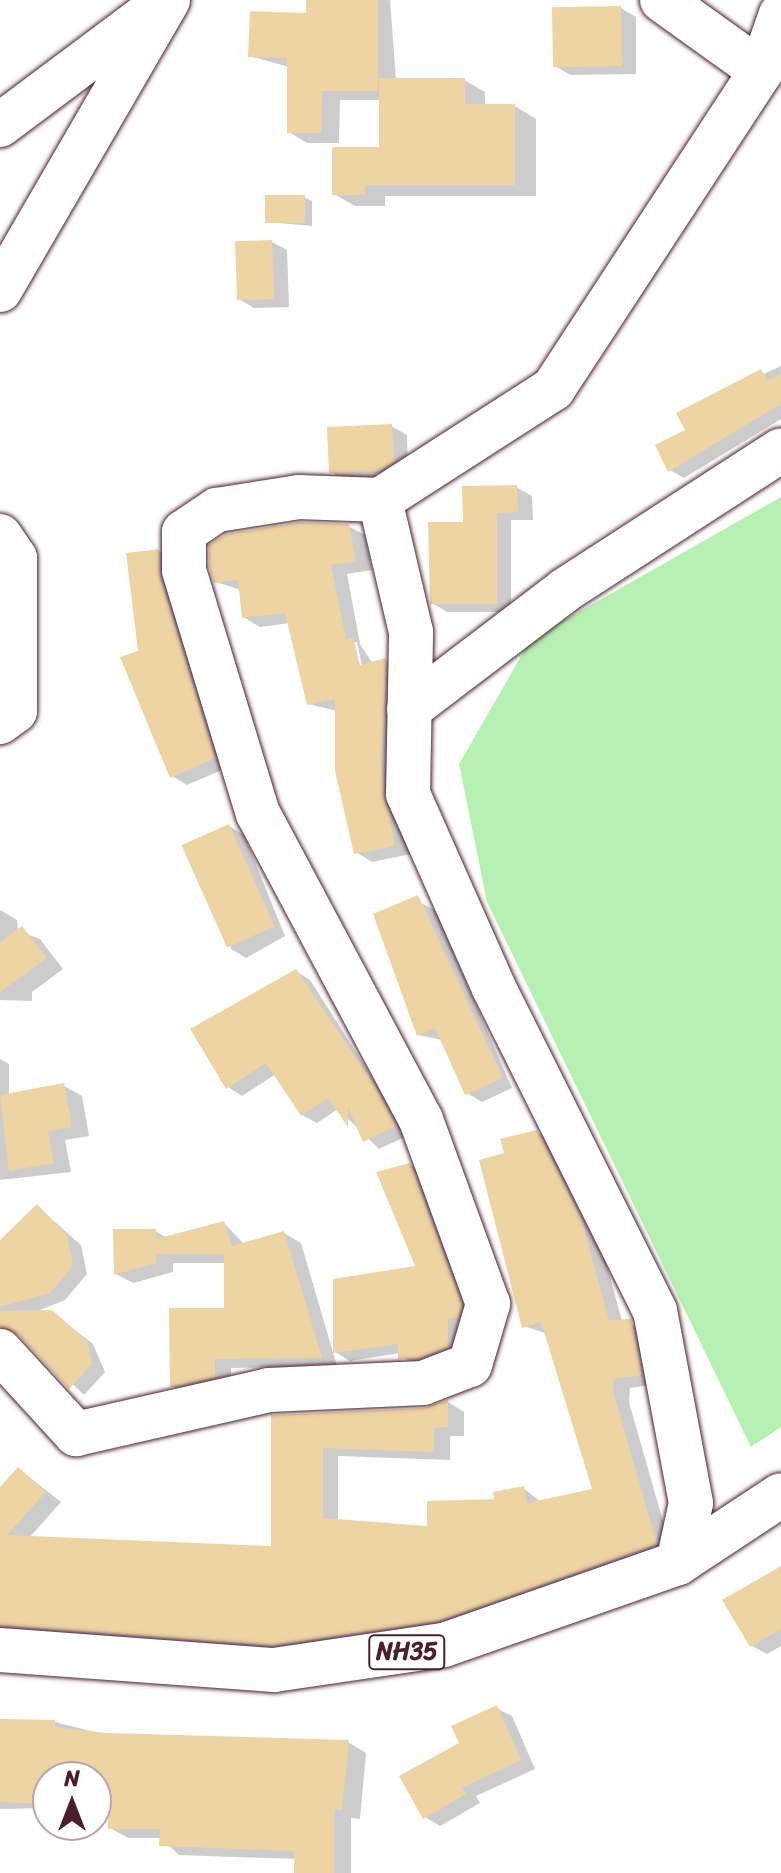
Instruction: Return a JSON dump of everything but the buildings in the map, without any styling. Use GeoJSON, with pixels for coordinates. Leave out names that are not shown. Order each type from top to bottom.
{"type":"FeatureCollection","features":[{"type":"Feature","properties":{"kind":"main road"},"geometry":{"type":"LineString","coordinates":[[0,125],[168,0]]}},
{"type":"Feature","properties":{"kind":"main road"},"geometry":{"type":"LineString","coordinates":[[0,290],[168,0]]}},
{"type":"Feature","properties":{"kind":"main road"},"geometry":{"type":"LineString","coordinates":[[662,0],[761,71]]}},
{"type":"Feature","properties":{"kind":"main road"},"geometry":{"type":"LineString","coordinates":[[0,1351],[76,1434],[269,1390],[423,1383],[470,1365],[488,1304],[421,1120],[258,814],[184,570],[184,532],[217,510],[299,497],[380,500],[553,389],[761,71],[781,14]]}},
{"type":"Feature","properties":{"kind":"main road"},"geometry":{"type":"LineString","coordinates":[[409,709],[565,590],[781,450]]}},
{"type":"Feature","properties":{"kind":"main road"},"geometry":{"type":"LineString","coordinates":[[380,500],[411,632],[408,794],[494,988],[655,1311],[691,1503],[678,1563]]}},
{"type":"Feature","properties":{"kind":"main road"},"geometry":{"type":"LineString","coordinates":[[0,536],[15,558],[15,711],[0,722]]}},
{"type":"Feature","properties":{"kind":"main road","name":"NH35"},"geometry":{"type":"LineString","coordinates":[[0,1650],[274,1670],[357,1661],[444,1645],[678,1563],[781,1495]]}},
{"type":"Feature","properties":{"kind":"green space"},"geometry":{"type":"Polygon","coordinates":[[[781,497],[781,1427],[751,1447],[487,902],[459,764],[531,639],[781,497]]]}}]}
